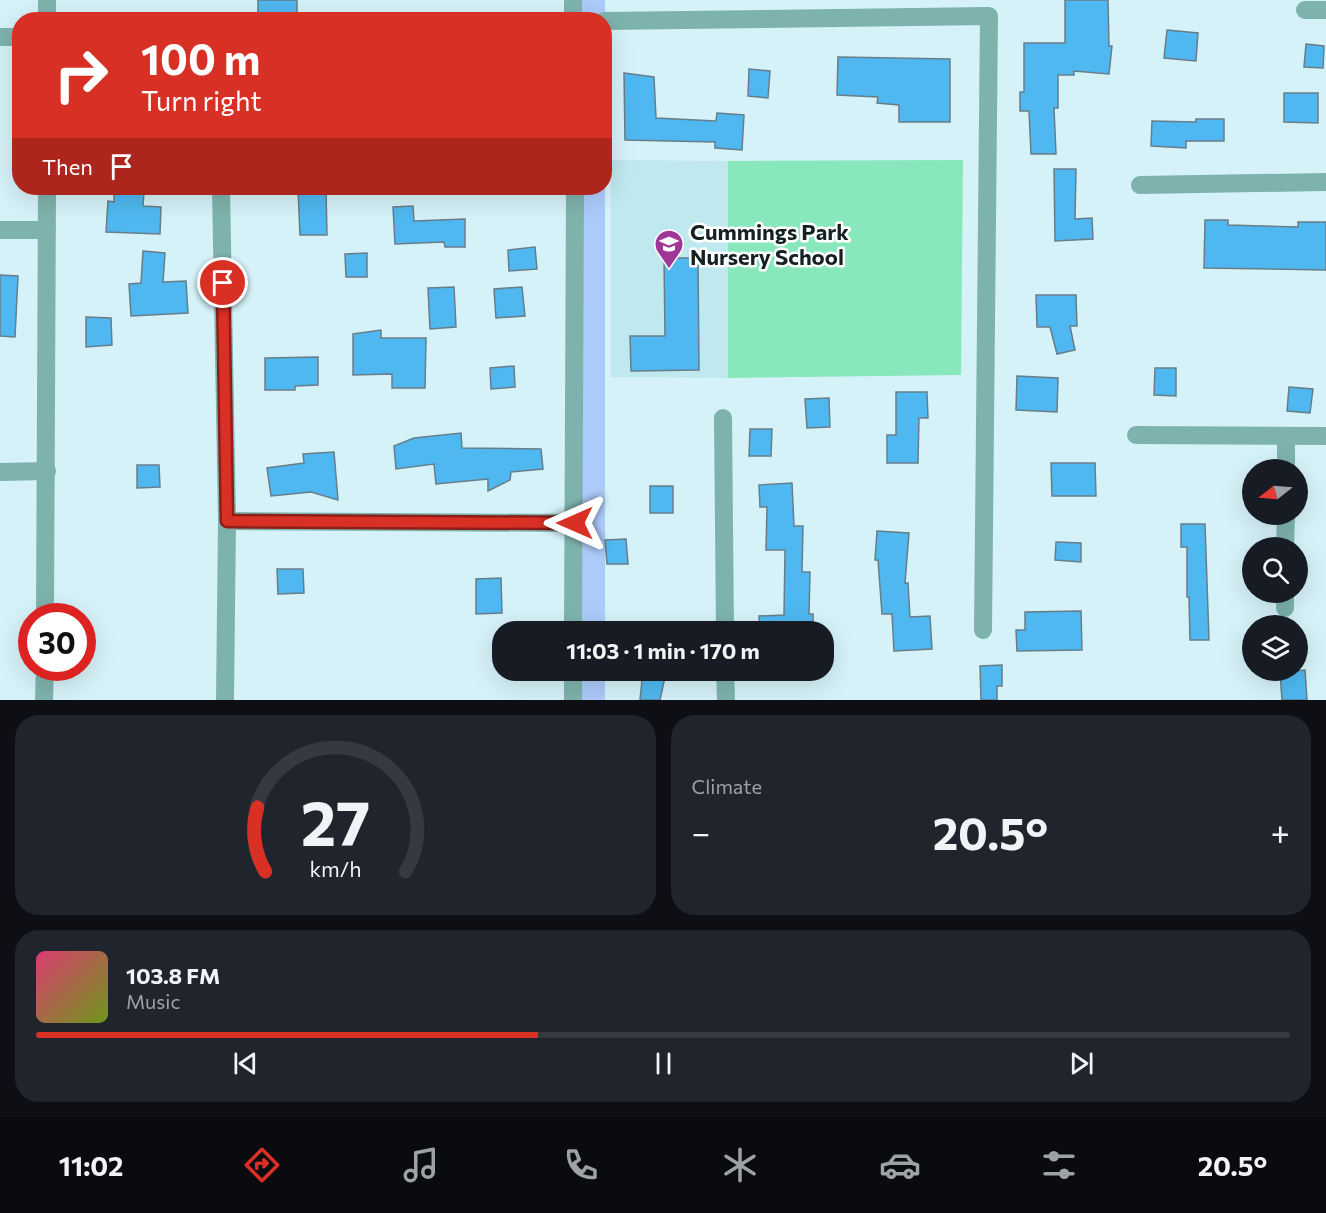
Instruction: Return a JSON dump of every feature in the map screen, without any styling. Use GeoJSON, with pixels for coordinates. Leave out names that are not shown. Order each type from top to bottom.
{"type":"FeatureCollection","features":[{"type":"Feature","properties":{"kind":"street"},"geometry":{"type":"LineString","coordinates":[[1305,10],[1326,10]]}},
{"type":"Feature","properties":{"kind":"street"},"geometry":{"type":"LineString","coordinates":[[612,21],[988,16],[983,630]]}},
{"type":"Feature","properties":{"kind":"street"},"geometry":{"type":"LineString","coordinates":[[1140,185],[1326,183]]}},
{"type":"Feature","properties":{"kind":"street"},"geometry":{"type":"LineString","coordinates":[[45,603],[47,195]]}},
{"type":"Feature","properties":{"kind":"street"},"geometry":{"type":"LineString","coordinates":[[221,195],[227,521],[225,700]]}},
{"type":"Feature","properties":{"kind":"street"},"geometry":{"type":"LineString","coordinates":[[573,621],[575,195]]}},
{"type":"Feature","properties":{"kind":"street"},"geometry":{"type":"LineString","coordinates":[[0,230],[47,230]]}},
{"type":"Feature","properties":{"kind":"street"},"geometry":{"type":"LineString","coordinates":[[723,418],[725,621]]}},
{"type":"Feature","properties":{"kind":"street"},"geometry":{"type":"LineString","coordinates":[[1136,435],[1326,436]]}},
{"type":"Feature","properties":{"kind":"street"},"geometry":{"type":"LineString","coordinates":[[1286,436],[1286,459]]}},
{"type":"Feature","properties":{"kind":"street"},"geometry":{"type":"LineString","coordinates":[[0,472],[47,471]]}},
{"type":"Feature","properties":{"kind":"street"},"geometry":{"type":"LineString","coordinates":[[227,521],[575,523]]}},
{"type":"Feature","properties":{"kind":"street"},"geometry":{"type":"LineString","coordinates":[[44,700],[45,681]]}},
{"type":"Feature","properties":{"kind":"street"},"geometry":{"type":"LineString","coordinates":[[573,681],[573,700]]}},
{"type":"Feature","properties":{"kind":"street"},"geometry":{"type":"LineString","coordinates":[[725,681],[726,700]]}},
{"type":"Feature","properties":{"kind":"shaded area","name":"Cummings Park Nursery School"},"geometry":{"type":"Polygon","coordinates":[[[612,160],[728,161],[728,378],[611,377],[612,160]]]}},
{"type":"Feature","properties":{"kind":"green space"},"geometry":{"type":"Polygon","coordinates":[[[963,160],[961,375],[728,378],[728,161],[963,160]]]}},
{"type":"Feature","properties":{"kind":"building"},"geometry":{"type":"Polygon","coordinates":[[[258,0],[297,0],[297,12],[258,12],[258,0]]]}},
{"type":"Feature","properties":{"kind":"building"},"geometry":{"type":"Polygon","coordinates":[[[1065,0],[1108,0],[1109,46],[1112,46],[1109,74],[1074,71],[1074,75],[1058,75],[1058,108],[1054,108],[1056,154],[1031,154],[1029,111],[1020,111],[1020,92],[1024,92],[1024,43],[1065,43],[1065,0]]]}},
{"type":"Feature","properties":{"kind":"building"},"geometry":{"type":"Polygon","coordinates":[[[1167,30],[1198,33],[1196,61],[1164,58],[1167,30]]]}},
{"type":"Feature","properties":{"kind":"building"},"geometry":{"type":"Polygon","coordinates":[[[1306,44],[1324,46],[1323,68],[1304,67],[1306,44]]]}},
{"type":"Feature","properties":{"kind":"building"},"geometry":{"type":"Polygon","coordinates":[[[838,57],[950,59],[950,122],[899,122],[899,105],[877,103],[878,97],[837,95],[838,57]]]}},
{"type":"Feature","properties":{"kind":"building"},"geometry":{"type":"Polygon","coordinates":[[[749,69],[770,71],[768,98],[748,96],[749,69]]]}},
{"type":"Feature","properties":{"kind":"building"},"geometry":{"type":"Polygon","coordinates":[[[624,73],[654,77],[656,118],[716,121],[717,113],[744,115],[742,150],[715,148],[715,142],[625,140],[624,73]]]}},
{"type":"Feature","properties":{"kind":"building"},"geometry":{"type":"Polygon","coordinates":[[[1284,93],[1318,93],[1318,123],[1284,122],[1284,93]]]}},
{"type":"Feature","properties":{"kind":"building"},"geometry":{"type":"Polygon","coordinates":[[[1196,119],[1224,119],[1224,141],[1186,141],[1186,148],[1151,146],[1152,121],[1196,122],[1196,119]]]}},
{"type":"Feature","properties":{"kind":"building"},"geometry":{"type":"Polygon","coordinates":[[[1054,169],[1076,169],[1075,219],[1092,218],[1093,239],[1055,241],[1054,169]]]}},
{"type":"Feature","properties":{"kind":"building"},"geometry":{"type":"Polygon","coordinates":[[[114,195],[144,195],[143,206],[161,207],[160,234],[106,232],[108,201],[114,202],[114,195]]]}},
{"type":"Feature","properties":{"kind":"building"},"geometry":{"type":"Polygon","coordinates":[[[298,195],[326,195],[327,235],[300,235],[298,195]]]}},
{"type":"Feature","properties":{"kind":"building"},"geometry":{"type":"Polygon","coordinates":[[[413,206],[414,221],[465,219],[465,247],[445,247],[444,242],[395,244],[393,207],[413,206]]]}},
{"type":"Feature","properties":{"kind":"building"},"geometry":{"type":"Polygon","coordinates":[[[1205,220],[1228,220],[1228,225],[1298,227],[1298,222],[1326,222],[1326,270],[1204,268],[1205,220]]]}},
{"type":"Feature","properties":{"kind":"building"},"geometry":{"type":"Polygon","coordinates":[[[535,247],[537,269],[509,271],[508,250],[535,247]]]}},
{"type":"Feature","properties":{"kind":"building"},"geometry":{"type":"Polygon","coordinates":[[[143,251],[165,253],[163,282],[186,281],[188,313],[131,316],[129,284],[141,283],[143,251]]]}},
{"type":"Feature","properties":{"kind":"building"},"geometry":{"type":"Polygon","coordinates":[[[367,253],[367,277],[346,277],[345,254],[367,253]]]}},
{"type":"Feature","properties":{"kind":"building"},"geometry":{"type":"Polygon","coordinates":[[[664,258],[698,258],[699,370],[631,371],[630,336],[665,336],[664,258]]]}},
{"type":"Feature","properties":{"kind":"building"},"geometry":{"type":"Polygon","coordinates":[[[0,275],[18,276],[15,337],[0,336],[0,275]]]}},
{"type":"Feature","properties":{"kind":"building"},"geometry":{"type":"Polygon","coordinates":[[[454,287],[456,327],[430,329],[428,288],[454,287]]]}},
{"type":"Feature","properties":{"kind":"building"},"geometry":{"type":"Polygon","coordinates":[[[522,287],[525,316],[496,318],[494,289],[522,287]]]}},
{"type":"Feature","properties":{"kind":"building"},"geometry":{"type":"Polygon","coordinates":[[[1036,295],[1076,295],[1077,326],[1070,326],[1075,350],[1057,354],[1050,327],[1037,327],[1036,295]]]}},
{"type":"Feature","properties":{"kind":"building"},"geometry":{"type":"Polygon","coordinates":[[[86,317],[111,318],[112,345],[86,347],[86,317]]]}},
{"type":"Feature","properties":{"kind":"building"},"geometry":{"type":"Polygon","coordinates":[[[381,330],[381,338],[426,338],[425,388],[392,388],[392,374],[353,375],[353,334],[381,330]]]}},
{"type":"Feature","properties":{"kind":"building"},"geometry":{"type":"Polygon","coordinates":[[[318,357],[318,385],[295,386],[295,390],[265,390],[265,358],[318,357]]]}},
{"type":"Feature","properties":{"kind":"building"},"geometry":{"type":"Polygon","coordinates":[[[514,366],[515,387],[491,389],[490,368],[514,366]]]}},
{"type":"Feature","properties":{"kind":"building"},"geometry":{"type":"Polygon","coordinates":[[[1155,368],[1176,368],[1176,396],[1154,395],[1155,368]]]}},
{"type":"Feature","properties":{"kind":"building"},"geometry":{"type":"Polygon","coordinates":[[[1017,376],[1058,378],[1057,412],[1016,410],[1017,376]]]}},
{"type":"Feature","properties":{"kind":"building"},"geometry":{"type":"Polygon","coordinates":[[[1289,387],[1313,389],[1310,413],[1287,411],[1289,387]]]}},
{"type":"Feature","properties":{"kind":"building"},"geometry":{"type":"Polygon","coordinates":[[[896,392],[927,392],[928,418],[919,418],[918,463],[887,463],[887,435],[896,435],[896,392]]]}},
{"type":"Feature","properties":{"kind":"building"},"geometry":{"type":"Polygon","coordinates":[[[829,398],[830,427],[807,428],[805,399],[829,398]]]}},
{"type":"Feature","properties":{"kind":"building"},"geometry":{"type":"Polygon","coordinates":[[[750,429],[772,429],[771,456],[749,456],[750,429]]]}},
{"type":"Feature","properties":{"kind":"building"},"geometry":{"type":"Polygon","coordinates":[[[461,433],[462,448],[541,449],[543,469],[511,472],[510,480],[488,491],[488,479],[436,484],[434,464],[396,469],[394,446],[414,438],[461,433]]]}},
{"type":"Feature","properties":{"kind":"building"},"geometry":{"type":"Polygon","coordinates":[[[334,452],[338,500],[311,492],[271,496],[267,468],[304,463],[303,454],[334,452]]]}},
{"type":"Feature","properties":{"kind":"building"},"geometry":{"type":"Polygon","coordinates":[[[1051,463],[1095,463],[1096,496],[1052,496],[1051,463]]]}},
{"type":"Feature","properties":{"kind":"building"},"geometry":{"type":"Polygon","coordinates":[[[137,465],[159,465],[160,487],[137,488],[137,465]]]}},
{"type":"Feature","properties":{"kind":"building"},"geometry":{"type":"Polygon","coordinates":[[[792,483],[794,526],[803,526],[802,572],[810,572],[809,614],[813,614],[813,621],[759,621],[759,616],[784,615],[785,550],[766,550],[767,507],[760,507],[759,485],[792,483]]]}},
{"type":"Feature","properties":{"kind":"building"},"geometry":{"type":"Polygon","coordinates":[[[650,486],[673,486],[673,513],[650,513],[650,486]]]}},
{"type":"Feature","properties":{"kind":"building"},"geometry":{"type":"Polygon","coordinates":[[[1181,524],[1205,524],[1209,640],[1190,640],[1187,547],[1181,547],[1181,524]]]}},
{"type":"Feature","properties":{"kind":"building"},"geometry":{"type":"Polygon","coordinates":[[[877,531],[909,533],[905,583],[908,583],[910,617],[930,616],[932,649],[894,651],[892,614],[882,614],[878,560],[875,560],[877,531]]]}},
{"type":"Feature","properties":{"kind":"building"},"geometry":{"type":"Polygon","coordinates":[[[626,539],[628,564],[607,564],[605,540],[626,539]]]}},
{"type":"Feature","properties":{"kind":"building"},"geometry":{"type":"Polygon","coordinates":[[[1056,542],[1081,543],[1081,562],[1055,560],[1056,542]]]}},
{"type":"Feature","properties":{"kind":"building"},"geometry":{"type":"Polygon","coordinates":[[[277,569],[303,569],[304,593],[278,594],[277,569]]]}},
{"type":"Feature","properties":{"kind":"building"},"geometry":{"type":"Polygon","coordinates":[[[501,578],[502,613],[476,614],[476,579],[501,578]]]}},
{"type":"Feature","properties":{"kind":"building"},"geometry":{"type":"Polygon","coordinates":[[[1081,611],[1082,650],[1017,651],[1016,630],[1025,630],[1025,612],[1081,611]]]}},
{"type":"Feature","properties":{"kind":"building"},"geometry":{"type":"Polygon","coordinates":[[[1002,665],[1002,686],[997,686],[997,700],[981,700],[980,666],[1002,665]]]}},
{"type":"Feature","properties":{"kind":"building"},"geometry":{"type":"Polygon","coordinates":[[[642,681],[664,681],[660,700],[640,700],[642,681]]]}},
{"type":"Feature","properties":{"kind":"building"},"geometry":{"type":"Polygon","coordinates":[[[1281,681],[1306,681],[1307,700],[1282,700],[1281,681]]]}},
{"type":"Feature","properties":{"kind":"waterway"},"geometry":{"type":"LineString","coordinates":[[593,0],[593,12]]}},
{"type":"Feature","properties":{"kind":"waterway"},"geometry":{"type":"LineString","coordinates":[[593,195],[593,621]]}},
{"type":"Feature","properties":{"kind":"waterway"},"geometry":{"type":"LineString","coordinates":[[593,681],[593,700]]}},
{"type":"Feature","properties":{"kind":"place","name":"Cummings Park Nursery School"},"geometry":{"type":"Point","coordinates":[669,270]}},
{"type":"Feature","properties":{"kind":"route"},"geometry":{"type":"LineString","coordinates":[[223,283],[227,521],[575,523]]}}]}
